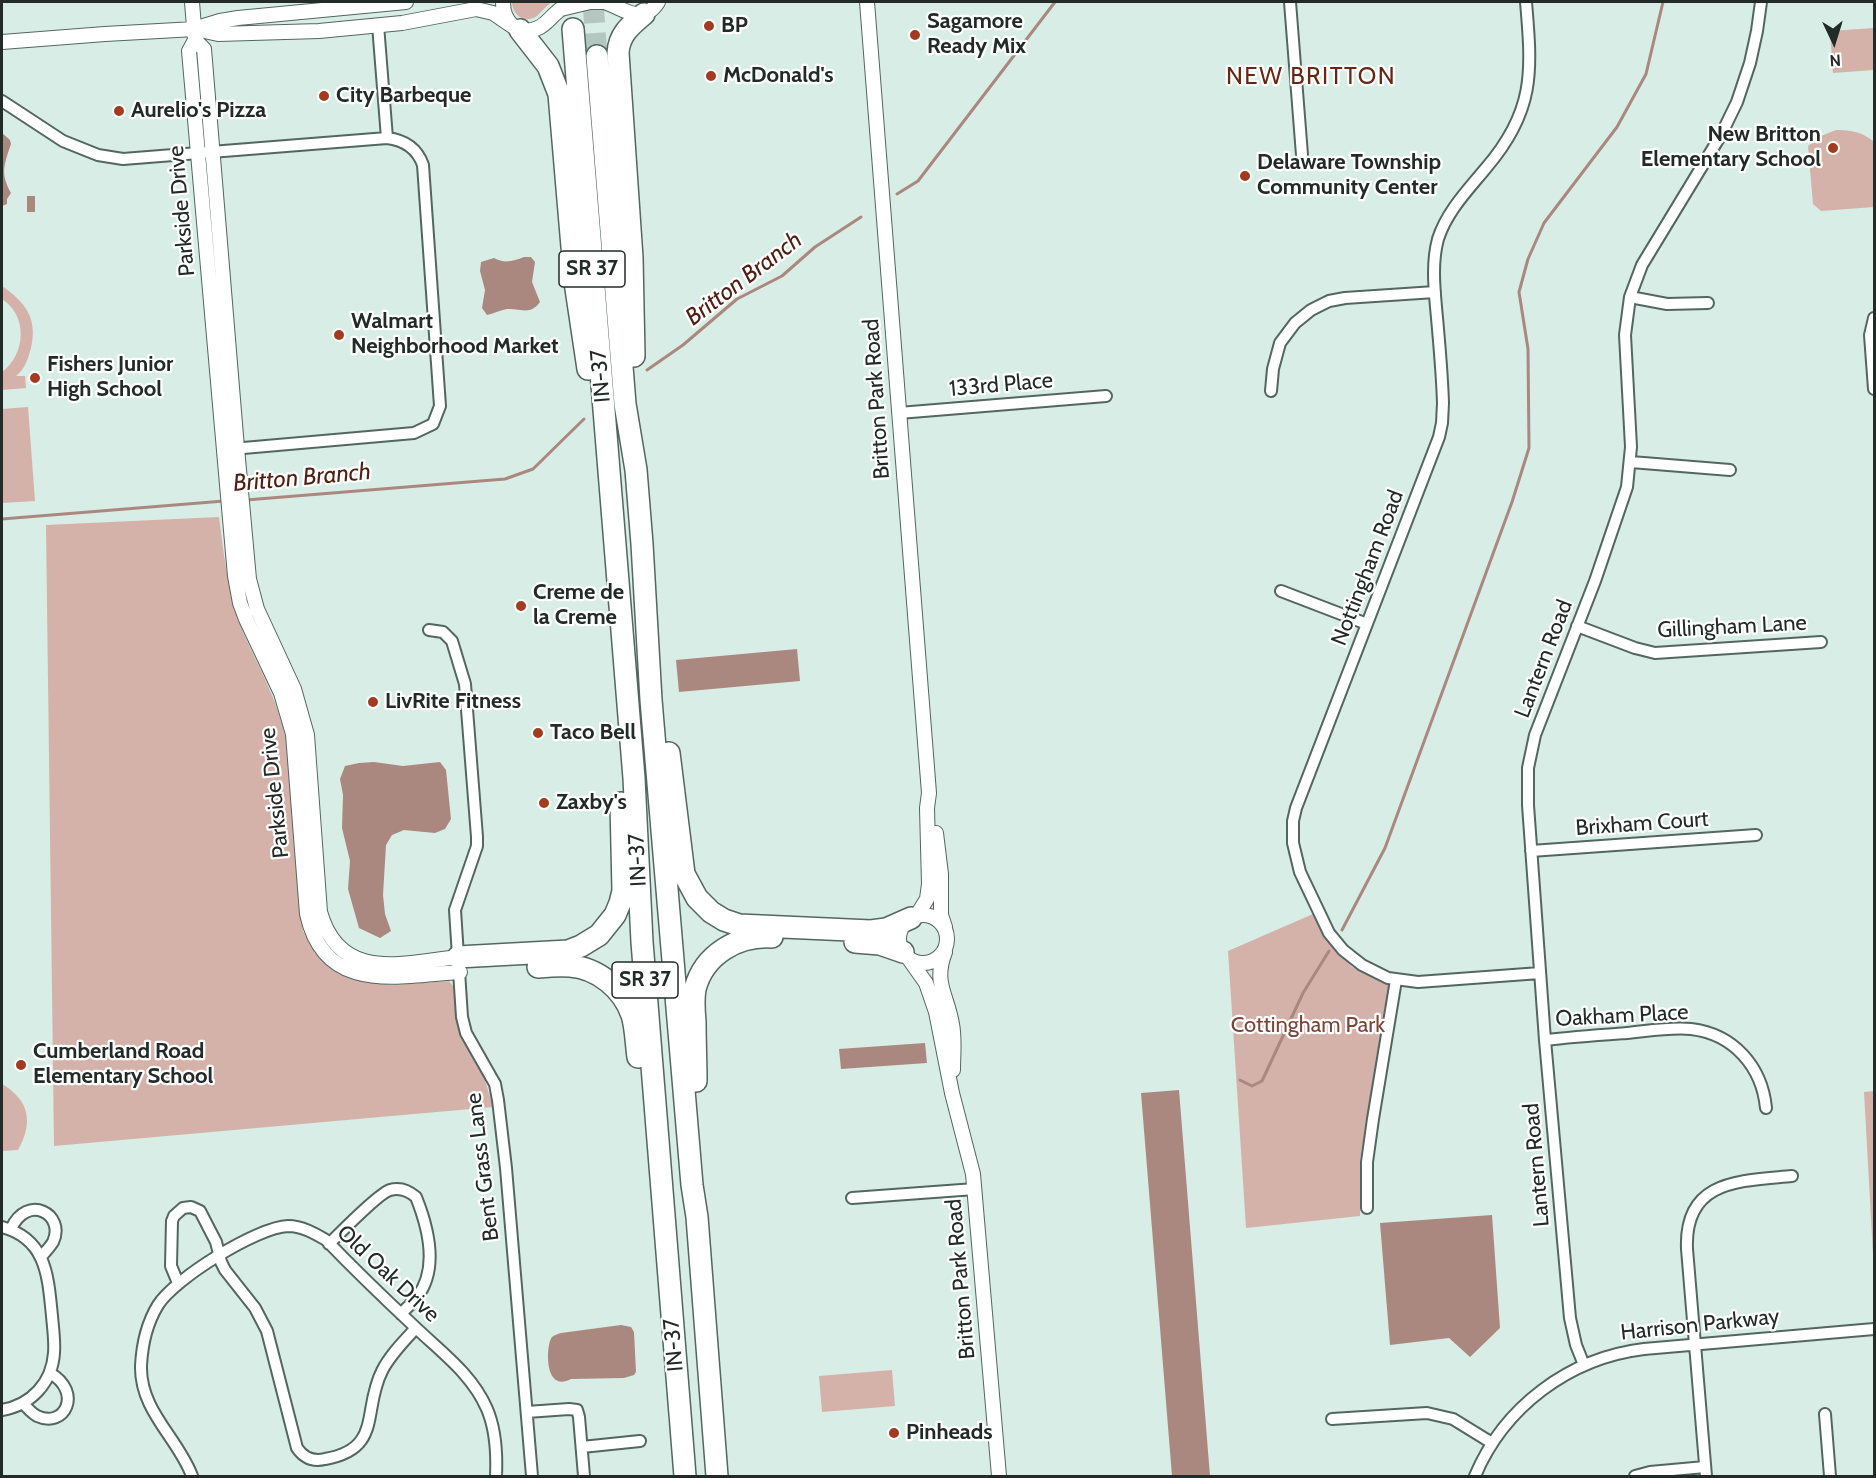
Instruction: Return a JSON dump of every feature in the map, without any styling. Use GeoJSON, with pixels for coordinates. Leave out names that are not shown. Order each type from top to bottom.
{"type":"FeatureCollection","features":[{"type":"Feature","properties":{"kind":"highway"},"geometry":{"type":"LineString","coordinates":[[636,470],[633,276],[618,53],[623,33],[651,8]]}},
{"type":"Feature","properties":{"kind":"highway"},"geometry":{"type":"LineString","coordinates":[[516,28],[548,66],[559,94],[575,282],[601,460],[612,509]]}},
{"type":"Feature","properties":{"kind":"highway","name":"IN-37"},"geometry":{"type":"LineString","coordinates":[[573,29],[634,778],[642,942],[685,1476]]}},
{"type":"Feature","properties":{"kind":"highway","name":"IN-37"},"geometry":{"type":"LineString","coordinates":[[597,56],[625,404],[636,470],[651,700],[692,1185],[697,1217],[717,1476]]}},
{"type":"Feature","properties":{"kind":"highway"},"geometry":{"type":"LineString","coordinates":[[642,544],[683,867],[688,883],[697,898],[717,916],[739,925],[871,931],[886,929],[914,917]]}},
{"type":"Feature","properties":{"kind":"highway"},"geometry":{"type":"LineString","coordinates":[[459,964],[568,951],[594,938],[603,931],[615,915],[623,891],[616,664],[621,626]]}},
{"type":"Feature","properties":{"kind":"highway"},"geometry":{"type":"LineString","coordinates":[[697,1217],[699,1189],[694,995],[701,975],[710,961],[730,946],[758,937],[871,943],[888,947],[906,956]]}},
{"type":"Feature","properties":{"kind":"highway"},"geometry":{"type":"LineString","coordinates":[[459,964],[572,966],[587,969],[601,976],[622,997],[634,1021],[655,1190],[664,1230]]}},
{"type":"Feature","properties":{"kind":"street","name":"Parkside Drive"},"geometry":{"type":"LineString","coordinates":[[192,2],[195,35],[189,51],[235,495],[235,576],[240,603],[281,693],[293,734],[310,929],[325,953],[336,963],[358,974],[380,978],[459,964]]}},
{"type":"Feature","properties":{"kind":"street"},"geometry":{"type":"LineString","coordinates":[[195,35],[220,21],[238,18],[406,2]]}},
{"type":"Feature","properties":{"kind":"street"},"geometry":{"type":"LineString","coordinates":[[503,2],[506,17],[516,28]]}},
{"type":"Feature","properties":{"kind":"street"},"geometry":{"type":"LineString","coordinates":[[2,42],[105,34],[256,34],[425,20],[476,9],[493,13],[516,28],[539,27],[561,9],[590,2],[604,2],[629,13],[670,2]]}},
{"type":"Feature","properties":{"kind":"street","name":"Britton Park Road"},"geometry":{"type":"LineString","coordinates":[[867,2],[929,793],[941,874],[941,915],[946,928]]}},
{"type":"Feature","properties":{"kind":"street"},"geometry":{"type":"LineString","coordinates":[[1290,2],[1302,155]]}},
{"type":"Feature","properties":{"kind":"street","name":"Nottingham Road"},"geometry":{"type":"LineString","coordinates":[[1526,2],[1530,69],[1523,107],[1504,146],[1462,196],[1444,223],[1435,254],[1435,292],[1443,394],[1441,429],[1296,808],[1293,821],[1293,843],[1300,872],[1321,918],[1343,950],[1362,965],[1396,980],[1428,982],[1540,974]]}},
{"type":"Feature","properties":{"kind":"street","name":"Lantern Road"},"geometry":{"type":"LineString","coordinates":[[1584,1365],[1576,1345],[1570,1318],[1545,1040],[1528,794],[1530,757],[1539,724],[1628,487],[1631,462],[1625,334],[1630,297],[1647,255],[1721,135],[1733,110],[1750,63],[1761,2]]}},
{"type":"Feature","properties":{"kind":"street"},"geometry":{"type":"LineString","coordinates":[[378,25],[387,138]]}},
{"type":"Feature","properties":{"kind":"street","name":"Parkside Drive"},"geometry":{"type":"LineString","coordinates":[[195,35],[204,49],[230,449]]}},
{"type":"Feature","properties":{"kind":"street"},"geometry":{"type":"LineString","coordinates":[[2,101],[63,141],[98,154],[123,159],[387,138],[397,139],[419,154],[423,165],[440,406],[433,424],[414,433],[230,449]]}},
{"type":"Feature","properties":{"kind":"street"},"geometry":{"type":"LineString","coordinates":[[1271,391],[1273,369],[1280,343],[1290,329],[1311,310],[1329,301],[1345,298],[1435,292]]}},
{"type":"Feature","properties":{"kind":"street"},"geometry":{"type":"LineString","coordinates":[[1630,297],[1667,304],[1708,303]]}},
{"type":"Feature","properties":{"kind":"street"},"geometry":{"type":"LineString","coordinates":[[1875,318],[1870,335],[1875,389]]}},
{"type":"Feature","properties":{"kind":"street","name":"133rd Place"},"geometry":{"type":"LineString","coordinates":[[899,413],[1106,396]]}},
{"type":"Feature","properties":{"kind":"street"},"geometry":{"type":"LineString","coordinates":[[1631,462],[1730,470]]}},
{"type":"Feature","properties":{"kind":"street","name":"Parkside Drive"},"geometry":{"type":"LineString","coordinates":[[236,514],[257,609],[294,689],[307,735],[320,912],[324,925],[338,948],[349,956],[374,963],[459,964]]}},
{"type":"Feature","properties":{"kind":"street"},"geometry":{"type":"LineString","coordinates":[[1281,591],[1367,624]]}},
{"type":"Feature","properties":{"kind":"street","name":"Gillingham Lane"},"geometry":{"type":"LineString","coordinates":[[1577,626],[1635,648],[1655,653],[1821,642]]}},
{"type":"Feature","properties":{"kind":"street","name":"Bent Grass Lane"},"geometry":{"type":"LineString","coordinates":[[429,630],[443,632],[452,640],[465,684],[477,837],[473,857],[454,910],[464,1028],[495,1084],[498,1100],[506,1168],[532,1476]]}},
{"type":"Feature","properties":{"kind":"street","name":"Britton Park Road"},"geometry":{"type":"LineString","coordinates":[[914,917],[927,899],[929,884],[927,808],[929,793]]}},
{"type":"Feature","properties":{"kind":"street","name":"Brixham Court"},"geometry":{"type":"LineString","coordinates":[[1532,851],[1756,835]]}},
{"type":"Feature","properties":{"kind":"street"},"geometry":{"type":"LineString","coordinates":[[927,915],[935,917],[946,928],[948,944],[945,952],[939,958],[932,962],[916,962],[906,956],[899,938],[900,930],[914,917],[927,915]]}},
{"type":"Feature","properties":{"kind":"street","name":"Britton Park Road"},"geometry":{"type":"LineString","coordinates":[[945,952],[939,976],[954,1033],[951,1081]]}},
{"type":"Feature","properties":{"kind":"street","name":"Britton Park Road"},"geometry":{"type":"LineString","coordinates":[[906,956],[918,970],[929,990],[937,1015],[971,1164],[999,1476]]}},
{"type":"Feature","properties":{"kind":"street"},"geometry":{"type":"LineString","coordinates":[[1367,1208],[1367,1162],[1372,1119],[1396,980]]}},
{"type":"Feature","properties":{"kind":"street","name":"Oakham Place"},"geometry":{"type":"LineString","coordinates":[[1545,1040],[1678,1028],[1702,1030],[1730,1042],[1751,1064],[1762,1086],[1766,1108]]}},
{"type":"Feature","properties":{"kind":"street"},"geometry":{"type":"LineString","coordinates":[[1635,1476],[1650,1472],[1706,1472],[1687,1241],[1695,1211],[1709,1194],[1724,1185],[1748,1180],[1792,1176]]}},
{"type":"Feature","properties":{"kind":"street"},"geometry":{"type":"LineString","coordinates":[[329,1244],[384,1192],[398,1188],[411,1192],[416,1197],[430,1259],[428,1272],[418,1296],[401,1314]]}},
{"type":"Feature","properties":{"kind":"street"},"geometry":{"type":"LineString","coordinates":[[852,1198],[975,1189]]}},
{"type":"Feature","properties":{"kind":"street"},"geometry":{"type":"LineString","coordinates":[[178,1284],[171,1266],[172,1221],[178,1211],[191,1207],[200,1211],[216,1242],[225,1270],[255,1308],[267,1331],[297,1449],[305,1457],[320,1460],[351,1452],[365,1436],[377,1382],[394,1352],[416,1328]]}},
{"type":"Feature","properties":{"kind":"street"},"geometry":{"type":"LineString","coordinates":[[2,1410],[23,1403],[41,1388],[50,1372],[54,1351],[48,1278],[41,1257],[25,1237],[6,1228],[23,1212],[35,1209],[49,1215],[53,1221],[55,1233],[51,1245],[41,1257]]}},
{"type":"Feature","properties":{"kind":"street","name":"Old Oak Drive"},"geometry":{"type":"LineString","coordinates":[[192,1476],[149,1404],[143,1384],[141,1367],[144,1340],[150,1322],[159,1304],[178,1284],[232,1248],[276,1228],[288,1226],[315,1233],[329,1244],[458,1366],[487,1409],[495,1443],[496,1476]]}},
{"type":"Feature","properties":{"kind":"street","name":"Harrison Parkway"},"geometry":{"type":"LineString","coordinates":[[1475,1476],[1492,1443],[1526,1403],[1563,1376],[1605,1357],[1630,1350],[1875,1329]]}},
{"type":"Feature","properties":{"kind":"street"},"geometry":{"type":"LineString","coordinates":[[23,1403],[33,1413],[45,1418],[56,1417],[65,1409],[69,1399],[67,1388],[61,1379],[50,1372]]}},
{"type":"Feature","properties":{"kind":"street"},"geometry":{"type":"LineString","coordinates":[[527,1412],[569,1408],[577,1410],[584,1476]]}},
{"type":"Feature","properties":{"kind":"street"},"geometry":{"type":"LineString","coordinates":[[1332,1419],[1427,1413],[1453,1419],[1492,1443]]}},
{"type":"Feature","properties":{"kind":"street"},"geometry":{"type":"LineString","coordinates":[[1825,1414],[1830,1476]]}},
{"type":"Feature","properties":{"kind":"street"},"geometry":{"type":"LineString","coordinates":[[582,1447],[640,1441]]}},
{"type":"Feature","properties":{"kind":"green space"},"geometry":{"type":"Polygon","coordinates":[[[512,2],[552,2],[537,16],[523,19],[514,11],[512,2]]]}},
{"type":"Feature","properties":{"kind":"green space"},"geometry":{"type":"Polygon","coordinates":[[[1874,28],[1874,70],[1833,73],[1830,31],[1874,28]]]}},
{"type":"Feature","properties":{"kind":"green space"},"geometry":{"type":"Polygon","coordinates":[[[1836,130],[1856,132],[1874,142],[1874,207],[1821,211],[1813,204],[1808,146],[1821,136],[1836,130]]]}},
{"type":"Feature","properties":{"kind":"green space"},"geometry":{"type":"Polygon","coordinates":[[[2,286],[17,298],[31,319],[33,337],[31,348],[24,367],[16,376],[25,376],[26,388],[2,390],[2,372],[16,355],[21,335],[16,315],[2,299],[2,286]]]}},
{"type":"Feature","properties":{"kind":"green space"},"geometry":{"type":"Polygon","coordinates":[[[28,407],[35,501],[2,503],[2,409],[28,407]]]}},
{"type":"Feature","properties":{"kind":"green space"},"geometry":{"type":"Polygon","coordinates":[[[219,517],[227,574],[237,616],[274,700],[289,750],[303,931],[315,953],[333,968],[356,979],[392,985],[449,981],[456,990],[460,1032],[483,1073],[493,1107],[54,1146],[46,525],[219,517]]]}},
{"type":"Feature","properties":{"kind":"green space","name":"Cottingham Park"},"geometry":{"type":"Polygon","coordinates":[[[1313,914],[1329,942],[1352,967],[1390,985],[1360,1160],[1360,1216],[1246,1228],[1228,951],[1313,914]]]}},
{"type":"Feature","properties":{"kind":"green space"},"geometry":{"type":"Polygon","coordinates":[[[2,1084],[18,1097],[26,1112],[26,1130],[18,1150],[2,1151],[2,1084]]]}},
{"type":"Feature","properties":{"kind":"green space"},"geometry":{"type":"Polygon","coordinates":[[[1874,1091],[1874,1273],[1864,1092],[1874,1091]]]}},
{"type":"Feature","properties":{"kind":"green space"},"geometry":{"type":"Polygon","coordinates":[[[892,1370],[895,1406],[822,1412],[819,1376],[892,1370]]]}},
{"type":"Feature","properties":{"kind":"shaded area"},"geometry":{"type":"Polygon","coordinates":[[[2,133],[11,144],[4,174],[11,193],[7,204],[2,206],[2,133]]]}},
{"type":"Feature","properties":{"kind":"shaded area"},"geometry":{"type":"Polygon","coordinates":[[[27,196],[35,196],[35,212],[27,212],[27,196]]]}},
{"type":"Feature","properties":{"kind":"shaded area"},"geometry":{"type":"Polygon","coordinates":[[[531,257],[535,262],[532,282],[540,302],[529,310],[507,309],[487,315],[482,308],[485,290],[480,271],[481,262],[494,258],[509,261],[531,257]]]}},
{"type":"Feature","properties":{"kind":"shaded area"},"geometry":{"type":"Polygon","coordinates":[[[797,649],[800,681],[679,692],[676,660],[797,649]]]}},
{"type":"Feature","properties":{"kind":"shaded area"},"geometry":{"type":"Polygon","coordinates":[[[374,762],[403,766],[440,762],[446,770],[451,819],[445,829],[435,833],[404,830],[392,835],[386,845],[383,895],[385,914],[391,931],[380,938],[359,928],[348,889],[350,861],[342,828],[343,795],[340,779],[345,766],[374,762]]]}},
{"type":"Feature","properties":{"kind":"shaded area"},"geometry":{"type":"Polygon","coordinates":[[[925,1043],[927,1063],[841,1069],[839,1049],[925,1043]]]}},
{"type":"Feature","properties":{"kind":"shaded area"},"geometry":{"type":"Polygon","coordinates":[[[1179,1090],[1210,1476],[1172,1476],[1141,1093],[1179,1090]]]}},
{"type":"Feature","properties":{"kind":"shaded area"},"geometry":{"type":"Polygon","coordinates":[[[1492,1215],[1500,1328],[1470,1357],[1449,1338],[1390,1345],[1380,1223],[1492,1215]]]}},
{"type":"Feature","properties":{"kind":"shaded area"},"geometry":{"type":"Polygon","coordinates":[[[621,1325],[631,1327],[634,1332],[636,1372],[634,1375],[624,1378],[571,1379],[562,1382],[555,1380],[551,1374],[548,1357],[548,1348],[553,1336],[621,1325]]]}},
{"type":"Feature","properties":{"kind":"waterway","name":"Britton Branch"},"geometry":{"type":"LineString","coordinates":[[897,194],[918,181],[1055,2]]}},
{"type":"Feature","properties":{"kind":"waterway"},"geometry":{"type":"LineString","coordinates":[[1342,930],[1385,848],[1512,502],[1529,448],[1528,349],[1519,292],[1528,259],[1544,223],[1617,127],[1646,74],[1663,2]]}},
{"type":"Feature","properties":{"kind":"waterway","name":"Britton Branch"},"geometry":{"type":"LineString","coordinates":[[647,370],[683,345],[737,299],[782,276],[815,247],[861,217]]}},
{"type":"Feature","properties":{"kind":"waterway","name":"Britton Branch"},"geometry":{"type":"LineString","coordinates":[[246,500],[505,479],[533,469],[584,419]]}},
{"type":"Feature","properties":{"kind":"waterway","name":"Britton Branch"},"geometry":{"type":"LineString","coordinates":[[2,519],[224,501]]}},
{"type":"Feature","properties":{"kind":"waterway"},"geometry":{"type":"LineString","coordinates":[[1240,1080],[1252,1086],[1262,1081],[1303,993],[1329,951]]}},
{"type":"Feature","properties":{"kind":"tunnel"},"geometry":{"type":"LineString","coordinates":[[593,2],[597,56]]}},
{"type":"Feature","properties":{"kind":"place","name":"BP"},"geometry":{"type":"Point","coordinates":[709,26]}},
{"type":"Feature","properties":{"kind":"place","name":"Sagamore Ready Mix"},"geometry":{"type":"Point","coordinates":[915,35]}},
{"type":"Feature","properties":{"kind":"place","name":"McDonald's"},"geometry":{"type":"Point","coordinates":[711,76]}},
{"type":"Feature","properties":{"kind":"place","name":"City Barbeque"},"geometry":{"type":"Point","coordinates":[324,96]}},
{"type":"Feature","properties":{"kind":"place","name":"Aurelio's Pizza"},"geometry":{"type":"Point","coordinates":[119,111]}},
{"type":"Feature","properties":{"kind":"place","name":"New Britton Elementary School"},"geometry":{"type":"Point","coordinates":[1833,148]}},
{"type":"Feature","properties":{"kind":"place","name":"Delaware Township Community Center"},"geometry":{"type":"Point","coordinates":[1245,176]}},
{"type":"Feature","properties":{"kind":"place","name":"Walmart Neighborhood Market"},"geometry":{"type":"Point","coordinates":[339,335]}},
{"type":"Feature","properties":{"kind":"place","name":"Fishers Junior High School"},"geometry":{"type":"Point","coordinates":[35,378]}},
{"type":"Feature","properties":{"kind":"place","name":"Creme de la Creme"},"geometry":{"type":"Point","coordinates":[521,606]}},
{"type":"Feature","properties":{"kind":"place","name":"LivRite Fitness"},"geometry":{"type":"Point","coordinates":[373,702]}},
{"type":"Feature","properties":{"kind":"place","name":"Taco Bell"},"geometry":{"type":"Point","coordinates":[538,733]}},
{"type":"Feature","properties":{"kind":"place","name":"Zaxby's"},"geometry":{"type":"Point","coordinates":[544,803]}},
{"type":"Feature","properties":{"kind":"place","name":"Cumberland Road Elementary School"},"geometry":{"type":"Point","coordinates":[21,1065]}},
{"type":"Feature","properties":{"kind":"place","name":"Pinheads"},"geometry":{"type":"Point","coordinates":[894,1433]}},
{"type":"Feature","properties":{"kind":"district","name":"NEW BRITTON"},"geometry":{"type":"Point","coordinates":[1311,77]}}]}
